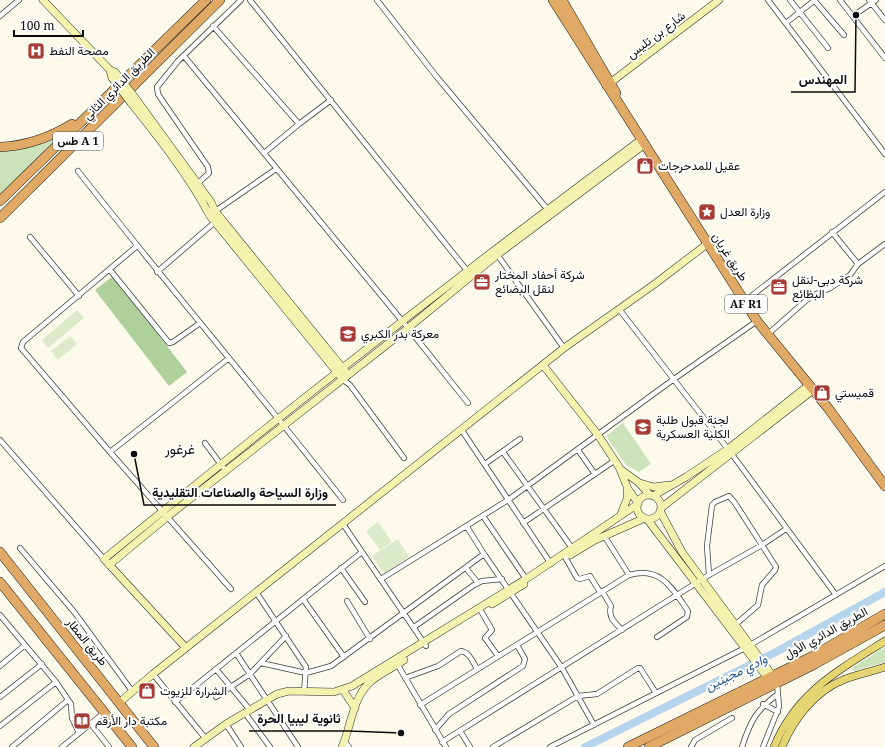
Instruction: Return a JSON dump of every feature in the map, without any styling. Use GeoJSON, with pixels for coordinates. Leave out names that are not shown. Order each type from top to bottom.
{"type":"FeatureCollection","features":[{"type":"Feature","properties":{"kind":"highway","name":"الطريق الدائري الثاني"},"geometry":{"type":"LineString","coordinates":[[0,201],[206,0]]}},
{"type":"Feature","properties":{"kind":"highway","name":"الطريق الدائري الثاني"},"geometry":{"type":"LineString","coordinates":[[1,218],[220,0]]}},
{"type":"Feature","properties":{"kind":"highway","name":"طريق غريان"},"geometry":{"type":"LineString","coordinates":[[553,0],[609,84]]}},
{"type":"Feature","properties":{"kind":"highway","name":"طريق غريان"},"geometry":{"type":"LineString","coordinates":[[562,0],[624,110],[707,244],[757,321],[811,387],[885,486]]}},
{"type":"Feature","properties":{"kind":"highway"},"geometry":{"type":"LineString","coordinates":[[0,147],[29,144],[43,140],[86,116]]}},
{"type":"Feature","properties":{"kind":"highway","name":"طريق المطار"},"geometry":{"type":"LineString","coordinates":[[0,552],[120,702],[154,747]]}},
{"type":"Feature","properties":{"kind":"highway"},"geometry":{"type":"LineString","coordinates":[[0,582],[132,747]]}},
{"type":"Feature","properties":{"kind":"highway"},"geometry":{"type":"LineString","coordinates":[[0,590],[15,601]]}},
{"type":"Feature","properties":{"kind":"highway","name":"الطريق الدائري الأول"},"geometry":{"type":"LineString","coordinates":[[649,747],[772,680],[885,614]]}},
{"type":"Feature","properties":{"kind":"highway","name":"الطريق الدائري الأول"},"geometry":{"type":"LineString","coordinates":[[628,747],[772,680],[815,664],[885,625]]}},
{"type":"Feature","properties":{"kind":"main road"},"geometry":{"type":"LineString","coordinates":[[774,747],[787,721],[808,694],[832,674],[885,641]]}},
{"type":"Feature","properties":{"kind":"main road"},"geometry":{"type":"LineString","coordinates":[[782,747],[800,715],[825,690],[849,678],[885,667]]}},
{"type":"Feature","properties":{"kind":"street"},"geometry":{"type":"LineString","coordinates":[[0,16],[19,0]]}},
{"type":"Feature","properties":{"kind":"street"},"geometry":{"type":"LineString","coordinates":[[43,0],[110,70],[115,72],[213,213],[260,271]]}},
{"type":"Feature","properties":{"kind":"street"},"geometry":{"type":"LineString","coordinates":[[195,186],[209,173],[208,167],[164,103],[157,90],[158,85],[213,26],[241,0]]}},
{"type":"Feature","properties":{"kind":"street"},"geometry":{"type":"LineString","coordinates":[[250,0],[469,273]]}},
{"type":"Feature","properties":{"kind":"street"},"geometry":{"type":"LineString","coordinates":[[377,0],[436,76],[549,211]]}},
{"type":"Feature","properties":{"kind":"street","name":"شارع بن تليس"},"geometry":{"type":"LineString","coordinates":[[609,84],[719,0]]}},
{"type":"Feature","properties":{"kind":"street"},"geometry":{"type":"LineString","coordinates":[[768,0],[885,154]]}},
{"type":"Feature","properties":{"kind":"street"},"geometry":{"type":"LineString","coordinates":[[790,0],[828,48]]}},
{"type":"Feature","properties":{"kind":"street"},"geometry":{"type":"LineString","coordinates":[[786,23],[815,0],[844,35]]}},
{"type":"Feature","properties":{"kind":"street"},"geometry":{"type":"LineString","coordinates":[[840,0],[885,58]]}},
{"type":"Feature","properties":{"kind":"street"},"geometry":{"type":"LineString","coordinates":[[853,16],[872,1],[885,20]]}},
{"type":"Feature","properties":{"kind":"street"},"geometry":{"type":"LineString","coordinates":[[213,26],[299,124]]}},
{"type":"Feature","properties":{"kind":"street"},"geometry":{"type":"LineString","coordinates":[[184,56],[408,328],[468,404]]}},
{"type":"Feature","properties":{"kind":"street"},"geometry":{"type":"LineString","coordinates":[[264,154],[299,124],[331,100]]}},
{"type":"Feature","properties":{"kind":"street"},"geometry":{"type":"LineString","coordinates":[[104,559],[165,514],[223,468],[281,421],[340,370],[402,322],[469,273],[549,211],[644,142]]}},
{"type":"Feature","properties":{"kind":"street"},"geometry":{"type":"LineString","coordinates":[[213,213],[276,169]]}},
{"type":"Feature","properties":{"kind":"street"},"geometry":{"type":"LineString","coordinates":[[78,171],[157,272],[281,421],[344,500]]}},
{"type":"Feature","properties":{"kind":"street"},"geometry":{"type":"LineString","coordinates":[[745,301],[885,192]]}},
{"type":"Feature","properties":{"kind":"street"},"geometry":{"type":"LineString","coordinates":[[213,213],[215,222],[274,287],[340,370],[404,458]]}},
{"type":"Feature","properties":{"kind":"street"},"geometry":{"type":"LineString","coordinates":[[157,272],[215,222]]}},
{"type":"Feature","properties":{"kind":"street"},"geometry":{"type":"LineString","coordinates":[[832,232],[858,264]]}},
{"type":"Feature","properties":{"kind":"street"},"geometry":{"type":"LineString","coordinates":[[30,237],[79,296]]}},
{"type":"Feature","properties":{"kind":"street"},"geometry":{"type":"LineString","coordinates":[[120,702],[153,674],[564,348],[707,244]]}},
{"type":"Feature","properties":{"kind":"street"},"geometry":{"type":"LineString","coordinates":[[768,334],[814,294],[830,288],[850,274],[858,264],[885,244]]}},
{"type":"Feature","properties":{"kind":"street"},"geometry":{"type":"LineString","coordinates":[[137,246],[23,342],[21,348],[110,452],[231,589]]}},
{"type":"Feature","properties":{"kind":"street"},"geometry":{"type":"LineString","coordinates":[[495,252],[564,348]]}},
{"type":"Feature","properties":{"kind":"street"},"geometry":{"type":"LineString","coordinates":[[110,270],[169,343],[173,342],[200,323]]}},
{"type":"Feature","properties":{"kind":"street"},"geometry":{"type":"LineString","coordinates":[[281,421],[345,377],[408,328],[469,273]]}},
{"type":"Feature","properties":{"kind":"street"},"geometry":{"type":"LineString","coordinates":[[619,309],[730,451],[836,595]]}},
{"type":"Feature","properties":{"kind":"street"},"geometry":{"type":"LineString","coordinates":[[381,578],[467,527],[508,500],[674,379],[757,321]]}},
{"type":"Feature","properties":{"kind":"street"},"geometry":{"type":"LineString","coordinates":[[110,452],[229,358]]}},
{"type":"Feature","properties":{"kind":"street"},"geometry":{"type":"LineString","coordinates":[[543,365],[598,435],[619,467],[638,482],[651,496],[658,500],[660,509],[699,581],[772,680],[778,712],[763,747]]}},
{"type":"Feature","properties":{"kind":"street"},"geometry":{"type":"LineString","coordinates":[[425,645],[481,611],[526,578],[551,564],[646,518],[655,517],[660,509],[811,387]]}},
{"type":"Feature","properties":{"kind":"street"},"geometry":{"type":"LineString","coordinates":[[461,429],[551,564]]}},
{"type":"Feature","properties":{"kind":"street"},"geometry":{"type":"LineString","coordinates":[[485,464],[520,439]]}},
{"type":"Feature","properties":{"kind":"street"},"geometry":{"type":"LineString","coordinates":[[0,440],[109,565],[186,648]]}},
{"type":"Feature","properties":{"kind":"street"},"geometry":{"type":"LineString","coordinates":[[204,443],[223,468]]}},
{"type":"Feature","properties":{"kind":"street"},"geometry":{"type":"LineString","coordinates":[[578,450],[595,474]]}},
{"type":"Feature","properties":{"kind":"street"},"geometry":{"type":"LineString","coordinates":[[346,745],[355,708],[362,694],[372,681],[397,663],[551,564],[638,503],[643,497],[651,496],[673,485],[730,451]]}},
{"type":"Feature","properties":{"kind":"street"},"geometry":{"type":"LineString","coordinates":[[503,452],[572,548]]}},
{"type":"Feature","properties":{"kind":"street"},"geometry":{"type":"LineString","coordinates":[[523,523],[614,461]]}},
{"type":"Feature","properties":{"kind":"street"},"geometry":{"type":"LineString","coordinates":[[619,467],[626,484],[638,503],[640,514],[646,518],[735,625],[749,648]]}},
{"type":"Feature","properties":{"kind":"street"},"geometry":{"type":"LineString","coordinates":[[638,482],[654,487],[673,485]]}},
{"type":"Feature","properties":{"kind":"street"},"geometry":{"type":"LineString","coordinates":[[620,516],[627,499],[626,484]]}},
{"type":"Feature","properties":{"kind":"street"},"geometry":{"type":"LineString","coordinates":[[709,575],[708,546],[712,504],[729,496],[776,567],[762,585],[758,605],[735,625]]}},
{"type":"Feature","properties":{"kind":"street"},"geometry":{"type":"LineString","coordinates":[[109,565],[165,514]]}},
{"type":"Feature","properties":{"kind":"street"},"geometry":{"type":"LineString","coordinates":[[483,516],[526,578]]}},
{"type":"Feature","properties":{"kind":"street"},"geometry":{"type":"LineString","coordinates":[[343,524],[405,613],[425,645]]}},
{"type":"Feature","properties":{"kind":"street"},"geometry":{"type":"LineString","coordinates":[[634,524],[644,525],[656,530]]}},
{"type":"Feature","properties":{"kind":"street"},"geometry":{"type":"LineString","coordinates":[[467,527],[562,668],[594,725]]}},
{"type":"Feature","properties":{"kind":"street"},"geometry":{"type":"LineString","coordinates":[[442,742],[699,581],[762,545],[786,529]]}},
{"type":"Feature","properties":{"kind":"street"},"geometry":{"type":"LineString","coordinates":[[605,537],[629,575]]}},
{"type":"Feature","properties":{"kind":"street"},"geometry":{"type":"LineString","coordinates":[[20,548],[75,613],[132,691]]}},
{"type":"Feature","properties":{"kind":"street"},"geometry":{"type":"LineString","coordinates":[[175,702],[362,552]]}},
{"type":"Feature","properties":{"kind":"street"},"geometry":{"type":"LineString","coordinates":[[260,663],[306,673],[331,666],[370,639],[484,554]]}},
{"type":"Feature","properties":{"kind":"street"},"geometry":{"type":"LineString","coordinates":[[565,557],[577,578],[580,579],[590,576],[610,606],[609,612],[613,622],[622,630]]}},
{"type":"Feature","properties":{"kind":"street"},"geometry":{"type":"LineString","coordinates":[[550,747],[749,648],[885,566]]}},
{"type":"Feature","properties":{"kind":"street"},"geometry":{"type":"LineString","coordinates":[[341,568],[365,602]]}},
{"type":"Feature","properties":{"kind":"street"},"geometry":{"type":"LineString","coordinates":[[466,568],[478,583]]}},
{"type":"Feature","properties":{"kind":"street"},"geometry":{"type":"LineString","coordinates":[[420,705],[601,592],[629,575],[639,572],[659,576],[677,595],[688,611],[688,615],[657,637]]}},
{"type":"Feature","properties":{"kind":"street"},"geometry":{"type":"LineString","coordinates":[[414,627],[478,583],[502,579]]}},
{"type":"Feature","properties":{"kind":"street"},"geometry":{"type":"LineString","coordinates":[[256,592],[306,667],[304,692]]}},
{"type":"Feature","properties":{"kind":"street"},"geometry":{"type":"LineString","coordinates":[[303,599],[344,657]]}},
{"type":"Feature","properties":{"kind":"street"},"geometry":{"type":"LineString","coordinates":[[347,601],[370,639]]}},
{"type":"Feature","properties":{"kind":"street"},"geometry":{"type":"LineString","coordinates":[[481,611],[492,630],[486,638],[498,656]]}},
{"type":"Feature","properties":{"kind":"street"},"geometry":{"type":"LineString","coordinates":[[0,615],[24,645],[42,664],[71,704],[72,718],[79,733]]}},
{"type":"Feature","properties":{"kind":"street"},"geometry":{"type":"LineString","coordinates":[[216,697],[250,674],[286,636]]}},
{"type":"Feature","properties":{"kind":"street"},"geometry":{"type":"LineString","coordinates":[[0,666],[24,645]]}},
{"type":"Feature","properties":{"kind":"street"},"geometry":{"type":"LineString","coordinates":[[435,730],[449,714],[523,666],[525,659],[517,645]]}},
{"type":"Feature","properties":{"kind":"street"},"geometry":{"type":"LineString","coordinates":[[405,678],[438,666],[461,651],[468,655],[477,669]]}},
{"type":"Feature","properties":{"kind":"street"},"geometry":{"type":"LineString","coordinates":[[236,654],[298,747]]}},
{"type":"Feature","properties":{"kind":"street"},"geometry":{"type":"LineString","coordinates":[[397,663],[420,705],[446,747]]}},
{"type":"Feature","properties":{"kind":"street"},"geometry":{"type":"LineString","coordinates":[[194,747],[226,724],[278,694],[290,691],[334,692],[343,690],[397,663]]}},
{"type":"Feature","properties":{"kind":"street"},"geometry":{"type":"LineString","coordinates":[[0,697],[42,664]]}},
{"type":"Feature","properties":{"kind":"street"},"geometry":{"type":"LineString","coordinates":[[493,747],[578,696],[590,696],[597,694],[639,667],[656,693]]}},
{"type":"Feature","properties":{"kind":"street"},"geometry":{"type":"LineString","coordinates":[[216,669],[231,688],[270,747]]}},
{"type":"Feature","properties":{"kind":"street"},"geometry":{"type":"LineString","coordinates":[[153,674],[206,739]]}},
{"type":"Feature","properties":{"kind":"street"},"geometry":{"type":"LineString","coordinates":[[742,747],[750,724],[763,704],[772,680]]}},
{"type":"Feature","properties":{"kind":"street"},"geometry":{"type":"LineString","coordinates":[[0,726],[56,682]]}},
{"type":"Feature","properties":{"kind":"street"},"geometry":{"type":"LineString","coordinates":[[343,690],[356,695],[362,694]]}},
{"type":"Feature","properties":{"kind":"street"},"geometry":{"type":"LineString","coordinates":[[343,690],[355,708]]}},
{"type":"Feature","properties":{"kind":"street"},"geometry":{"type":"LineString","coordinates":[[12,747],[68,700]]}},
{"type":"Feature","properties":{"kind":"street"},"geometry":{"type":"LineString","coordinates":[[763,704],[778,712]]}},
{"type":"Feature","properties":{"kind":"street"},"geometry":{"type":"LineString","coordinates":[[62,747],[105,712]]}},
{"type":"Feature","properties":{"kind":"street"},"geometry":{"type":"LineString","coordinates":[[691,747],[695,740],[732,718]]}},
{"type":"Feature","properties":{"kind":"street"},"geometry":{"type":"LineString","coordinates":[[91,724],[108,745],[102,747]]}},
{"type":"Feature","properties":{"kind":"street"},"geometry":{"type":"LineString","coordinates":[[226,724],[242,747]]}},
{"type":"Feature","properties":{"kind":"street"},"geometry":{"type":"LineString","coordinates":[[460,731],[470,747]]}},
{"type":"Feature","properties":{"kind":"green space"},"geometry":{"type":"Polygon","coordinates":[[[63,135],[0,196],[0,150],[48,142],[63,135]]]}},
{"type":"Feature","properties":{"kind":"green space"},"geometry":{"type":"Polygon","coordinates":[[[113,276],[187,372],[169,386],[95,290],[113,276]]]}},
{"type":"Feature","properties":{"kind":"green space"},"geometry":{"type":"Polygon","coordinates":[[[77,310],[84,318],[48,348],[42,340],[77,310]]]}},
{"type":"Feature","properties":{"kind":"green space"},"geometry":{"type":"Polygon","coordinates":[[[70,336],[77,344],[58,360],[51,351],[70,336]]]}},
{"type":"Feature","properties":{"kind":"green space"},"geometry":{"type":"Polygon","coordinates":[[[623,423],[651,464],[639,472],[626,465],[606,436],[623,423]]]}},
{"type":"Feature","properties":{"kind":"green space"},"geometry":{"type":"Polygon","coordinates":[[[378,522],[392,542],[380,550],[366,531],[378,522]]]}},
{"type":"Feature","properties":{"kind":"green space"},"geometry":{"type":"Polygon","coordinates":[[[398,539],[409,557],[384,574],[372,556],[398,539]]]}},
{"type":"Feature","properties":{"kind":"green space"},"geometry":{"type":"Polygon","coordinates":[[[885,647],[885,662],[854,671],[852,668],[885,647]]]}},
{"type":"Feature","properties":{"kind":"waterway","name":"وادي مجينين"},"geometry":{"type":"LineString","coordinates":[[585,747],[774,653],[885,592]]}},
{"type":"Feature","properties":{"kind":"place","name":"المهندس"},"geometry":{"type":"Point","coordinates":[856,15]}},
{"type":"Feature","properties":{"kind":"place","name":"مصحة النفط"},"geometry":{"type":"Point","coordinates":[36,51]}},
{"type":"Feature","properties":{"kind":"place","name":"عقيل للمدحرجات"},"geometry":{"type":"Point","coordinates":[645,166]}},
{"type":"Feature","properties":{"kind":"place","name":"وزارة العدل"},"geometry":{"type":"Point","coordinates":[707,212]}},
{"type":"Feature","properties":{"kind":"place","name":"شركة أحفاد المختار لنقل البضائع"},"geometry":{"type":"Point","coordinates":[482,282]}},
{"type":"Feature","properties":{"kind":"place","name":"شركة دبي-لنقل البظائع"},"geometry":{"type":"Point","coordinates":[779,287]}},
{"type":"Feature","properties":{"kind":"place","name":"معركة بدر الكبري"},"geometry":{"type":"Point","coordinates":[348,334]}},
{"type":"Feature","properties":{"kind":"place","name":"قميستي"},"geometry":{"type":"Point","coordinates":[822,393]}},
{"type":"Feature","properties":{"kind":"place","name":"لجنة قبول طلبة الكلية العسكرية"},"geometry":{"type":"Point","coordinates":[643,427]}},
{"type":"Feature","properties":{"kind":"place","name":"وزارة السياحة والصناعات التقليدية"},"geometry":{"type":"Point","coordinates":[134,454]}},
{"type":"Feature","properties":{"kind":"place","name":"الشرارة للزيوت"},"geometry":{"type":"Point","coordinates":[147,691]}},
{"type":"Feature","properties":{"kind":"place","name":"مكتبة دار الأرقم"},"geometry":{"type":"Point","coordinates":[82,721]}},
{"type":"Feature","properties":{"kind":"place","name":"ثانوية ليبيا الحرة"},"geometry":{"type":"Point","coordinates":[401,733]}},
{"type":"Feature","properties":{"kind":"district","name":"غرغور"},"geometry":{"type":"Point","coordinates":[180,449]}}]}
